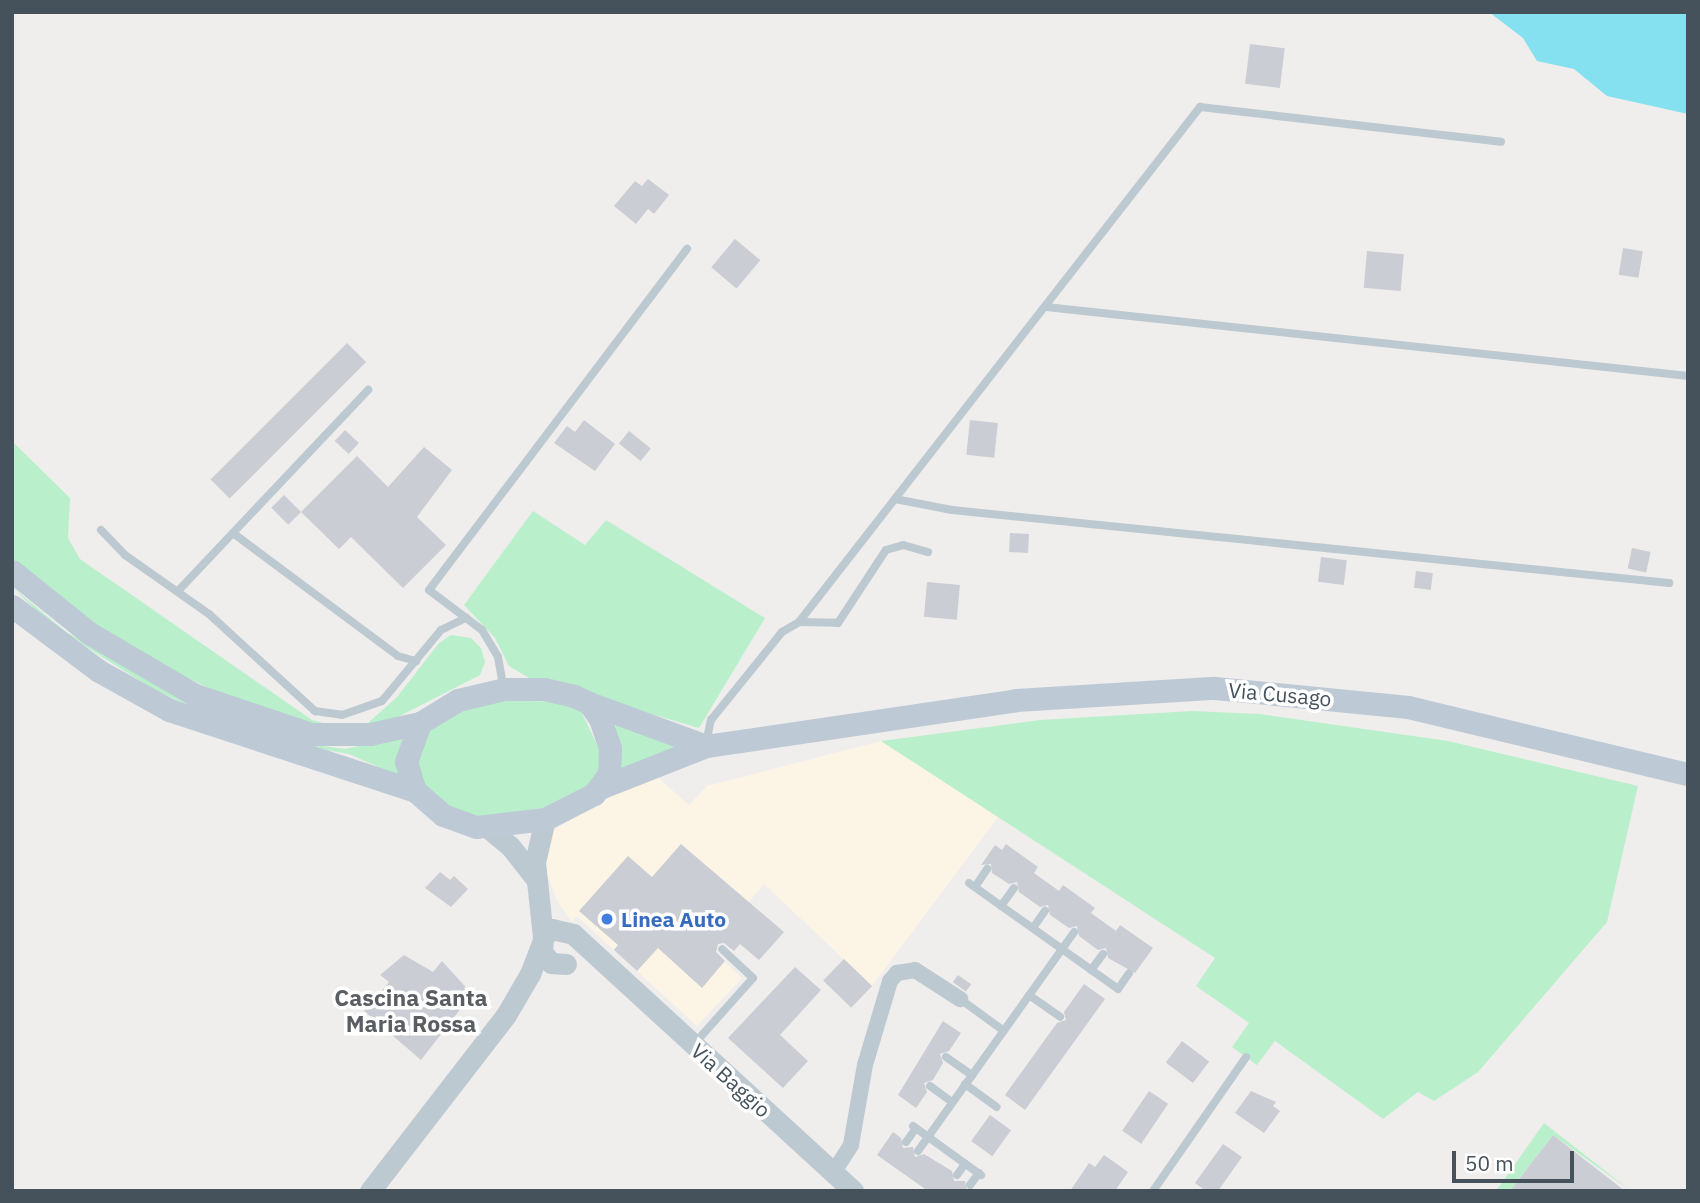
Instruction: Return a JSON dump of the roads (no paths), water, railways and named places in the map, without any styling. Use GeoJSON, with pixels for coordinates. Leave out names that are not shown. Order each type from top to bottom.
{"type":"FeatureCollection","features":[{"type":"Feature","properties":{"kind":"main road"},"geometry":{"type":"LineString","coordinates":[[12,571],[89,633],[195,695],[311,734],[370,734],[420,723],[458,700],[503,690],[544,689],[706,746]]}},
{"type":"Feature","properties":{"kind":"main road"},"geometry":{"type":"LineString","coordinates":[[12,606],[99,671],[169,710],[415,791],[443,815],[487,827],[545,818],[602,787],[706,746]]}},
{"type":"Feature","properties":{"kind":"main road","name":"Via Cusago"},"geometry":{"type":"LineString","coordinates":[[706,746],[1016,700],[1215,688],[1408,707],[1688,774]]}},
{"type":"Feature","properties":{"kind":"main road"},"geometry":{"type":"LineString","coordinates":[[589,703],[610,748],[609,774],[602,787]]}},
{"type":"Feature","properties":{"kind":"main road"},"geometry":{"type":"LineString","coordinates":[[415,791],[406,762],[420,723]]}},
{"type":"Feature","properties":{"kind":"street","name":"Via Baggio"},"geometry":{"type":"LineString","coordinates":[[543,939],[543,901],[536,879],[537,842],[545,818]]}},
{"type":"Feature","properties":{"kind":"street","name":"Via Baggio"},"geometry":{"type":"LineString","coordinates":[[487,827],[510,846],[536,879]]}},
{"type":"Feature","properties":{"kind":"street","name":"Via Baggio"},"geometry":{"type":"LineString","coordinates":[[543,901],[570,932],[608,968],[853,1191]]}},
{"type":"Feature","properties":{"kind":"street"},"geometry":{"type":"LineString","coordinates":[[370,1191],[506,1015],[540,981],[568,963],[578,948],[570,932],[557,928],[543,939],[530,974],[506,1015]]}},
{"type":"Feature","properties":{"kind":"street"},"geometry":{"type":"LineString","coordinates":[[543,939],[547,960],[608,968]]}},
{"type":"Feature","properties":{"kind":"street"},"geometry":{"type":"LineString","coordinates":[[833,1173],[851,1145],[865,1065],[890,981],[897,973],[915,970],[960,999]]}},
{"type":"Feature","properties":{"kind":"lane"},"geometry":{"type":"LineString","coordinates":[[706,746],[711,720],[782,632],[799,622],[1200,107],[1501,142]]}},
{"type":"Feature","properties":{"kind":"lane"},"geometry":{"type":"LineString","coordinates":[[503,690],[498,657],[482,630],[429,590],[687,249]]}},
{"type":"Feature","properties":{"kind":"lane"},"geometry":{"type":"LineString","coordinates":[[1046,307],[1688,376]]}},
{"type":"Feature","properties":{"kind":"lane"},"geometry":{"type":"LineString","coordinates":[[178,592],[368,390]]}},
{"type":"Feature","properties":{"kind":"lane"},"geometry":{"type":"LineString","coordinates":[[895,499],[952,510],[1669,583]]}},
{"type":"Feature","properties":{"kind":"lane"},"geometry":{"type":"LineString","coordinates":[[101,530],[125,555],[209,614],[314,711],[342,715],[370,708],[392,691],[441,630],[466,618]]}},
{"type":"Feature","properties":{"kind":"lane"},"geometry":{"type":"LineString","coordinates":[[233,533],[398,656],[416,661]]}},
{"type":"Feature","properties":{"kind":"lane"},"geometry":{"type":"LineString","coordinates":[[799,622],[838,623],[886,550],[903,545],[928,552]]}},
{"type":"Feature","properties":{"kind":"lane"},"geometry":{"type":"LineString","coordinates":[[987,869],[972,885],[1118,989],[1129,973]]}},
{"type":"Feature","properties":{"kind":"lane"},"geometry":{"type":"LineString","coordinates":[[1001,906],[1014,888]]}},
{"type":"Feature","properties":{"kind":"lane"},"geometry":{"type":"LineString","coordinates":[[1032,928],[1045,911]]}},
{"type":"Feature","properties":{"kind":"lane"},"geometry":{"type":"LineString","coordinates":[[918,1151],[1074,932]]}},
{"type":"Feature","properties":{"kind":"lane"},"geometry":{"type":"LineString","coordinates":[[693,1045],[753,978],[722,949]]}},
{"type":"Feature","properties":{"kind":"lane"},"geometry":{"type":"LineString","coordinates":[[1091,970],[1103,954]]}},
{"type":"Feature","properties":{"kind":"lane"},"geometry":{"type":"LineString","coordinates":[[1029,995],[1060,1017]]}},
{"type":"Feature","properties":{"kind":"lane"},"geometry":{"type":"LineString","coordinates":[[960,999],[1004,1031]]}},
{"type":"Feature","properties":{"kind":"lane"},"geometry":{"type":"LineString","coordinates":[[946,1057],[972,1075]]}},
{"type":"Feature","properties":{"kind":"lane"},"geometry":{"type":"LineString","coordinates":[[1153,1191],[1246,1058]]}},
{"type":"Feature","properties":{"kind":"lane"},"geometry":{"type":"LineString","coordinates":[[965,1084],[997,1107]]}},
{"type":"Feature","properties":{"kind":"lane"},"geometry":{"type":"LineString","coordinates":[[930,1086],[953,1102]]}},
{"type":"Feature","properties":{"kind":"lane"},"geometry":{"type":"LineString","coordinates":[[906,1142],[914,1127],[980,1174],[970,1185]]}},
{"type":"Feature","properties":{"kind":"lane"},"geometry":{"type":"LineString","coordinates":[[957,1175],[965,1164]]}},
{"type":"Feature","properties":{"kind":"water"},"geometry":{"type":"Polygon","coordinates":[[[1489,12],[1688,12],[1688,114],[1607,96],[1574,69],[1537,61],[1523,38],[1489,12]]]}},
{"type":"Feature","properties":{"kind":"place","name":"Linea Auto"},"geometry":{"type":"Point","coordinates":[607,919]}},
{"type":"Feature","properties":{"kind":"district","name":"Cascina Santa Maria Rossa"},"geometry":{"type":"Point","coordinates":[411,1010]}}]}
